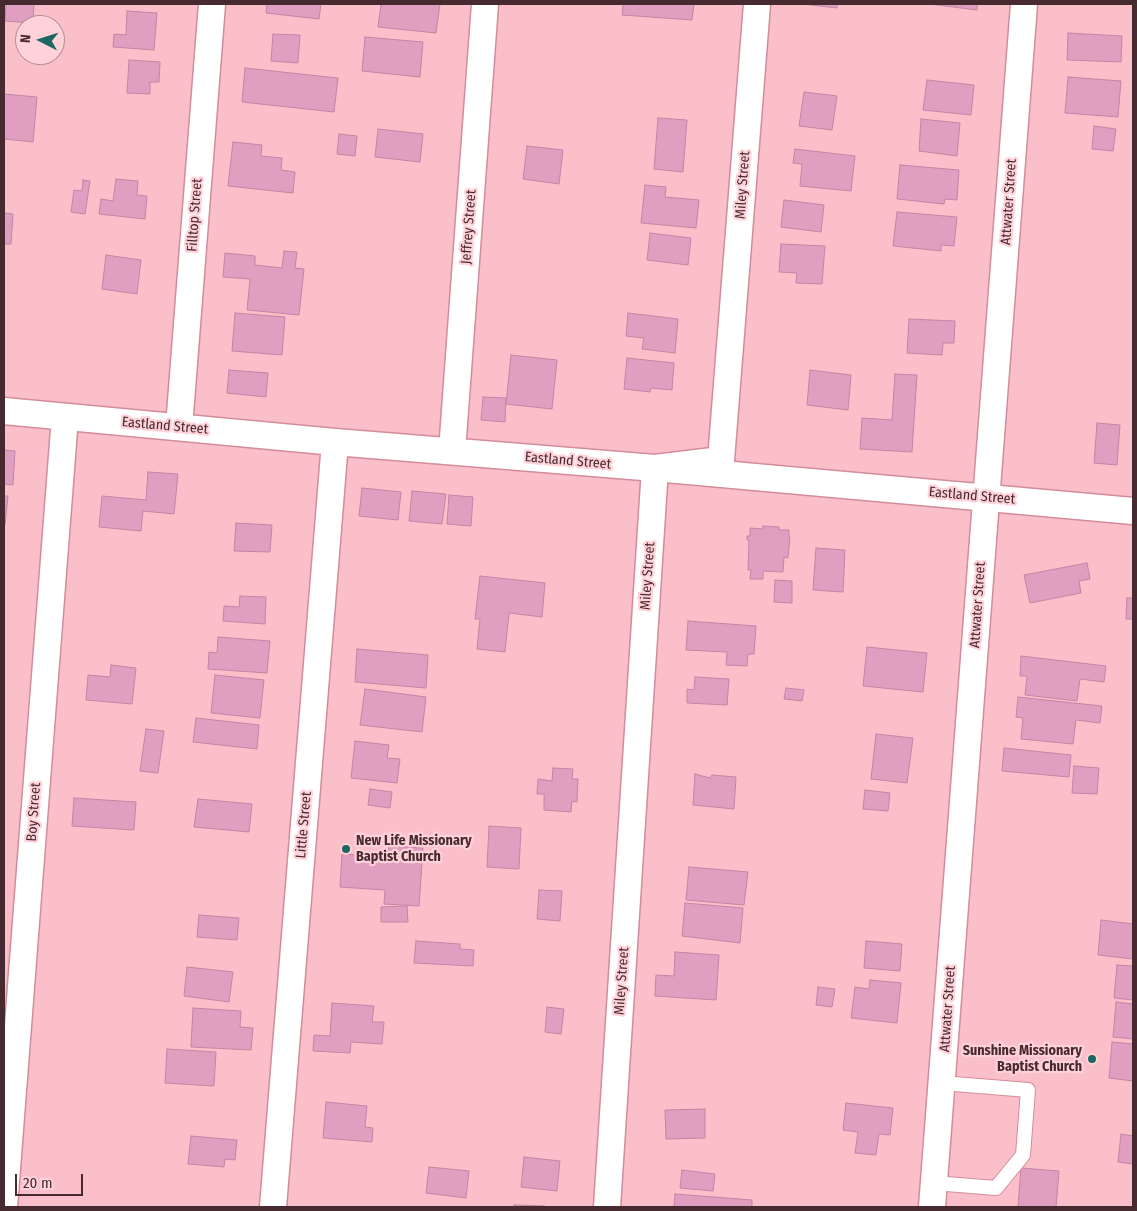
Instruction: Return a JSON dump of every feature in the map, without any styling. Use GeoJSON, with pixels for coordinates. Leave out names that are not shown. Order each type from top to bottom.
{"type":"FeatureCollection","features":[{"type":"Feature","properties":{"kind":"street","name":"Filltop Street"},"geometry":{"type":"LineString","coordinates":[[179,427],[212,4]]}},
{"type":"Feature","properties":{"kind":"street","name":"Jeffrey Street"},"geometry":{"type":"LineString","coordinates":[[452,451],[485,4]]}},
{"type":"Feature","properties":{"kind":"street","name":"Miley Street"},"geometry":{"type":"LineString","coordinates":[[607,1207],[656,468],[722,460],[757,4]]}},
{"type":"Feature","properties":{"kind":"street","name":"Attwater Street"},"geometry":{"type":"LineString","coordinates":[[933,1195],[1024,4]]}},
{"type":"Feature","properties":{"kind":"street","name":"Eastland Street"},"geometry":{"type":"LineString","coordinates":[[4,410],[335,442],[656,468],[1133,511]]}},
{"type":"Feature","properties":{"kind":"street","name":"Boy Street"},"geometry":{"type":"LineString","coordinates":[[4,1207],[65,417]]}},
{"type":"Feature","properties":{"kind":"street","name":"Little Street"},"geometry":{"type":"LineString","coordinates":[[273,1207],[335,442]]}},
{"type":"Feature","properties":{"kind":"lane"},"geometry":{"type":"LineString","coordinates":[[933,1195],[996,1188],[1023,1155],[1028,1090],[942,1082]]}},
{"type":"Feature","properties":{"kind":"building"},"geometry":{"type":"Polygon","coordinates":[[[6,4],[34,4],[33,15],[15,15],[15,22],[5,21],[6,4]]]}},
{"type":"Feature","properties":{"kind":"building"},"geometry":{"type":"Polygon","coordinates":[[[267,4],[321,4],[319,19],[266,13],[267,4]]]}},
{"type":"Feature","properties":{"kind":"building"},"geometry":{"type":"Polygon","coordinates":[[[381,4],[440,4],[436,33],[378,27],[381,4]]]}},
{"type":"Feature","properties":{"kind":"building"},"geometry":{"type":"Polygon","coordinates":[[[623,4],[694,4],[692,20],[622,15],[623,4]]]}},
{"type":"Feature","properties":{"kind":"building"},"geometry":{"type":"Polygon","coordinates":[[[802,4],[837,4],[837,8],[802,4]]]}},
{"type":"Feature","properties":{"kind":"building"},"geometry":{"type":"Polygon","coordinates":[[[929,4],[977,4],[977,10],[929,4]]]}},
{"type":"Feature","properties":{"kind":"building"},"geometry":{"type":"Polygon","coordinates":[[[127,11],[157,13],[154,50],[113,47],[114,34],[126,35],[127,11]]]}},
{"type":"Feature","properties":{"kind":"building"},"geometry":{"type":"Polygon","coordinates":[[[1068,33],[1122,36],[1121,62],[1067,60],[1068,33]]]}},
{"type":"Feature","properties":{"kind":"building"},"geometry":{"type":"Polygon","coordinates":[[[273,34],[300,35],[298,63],[271,61],[273,34]]]}},
{"type":"Feature","properties":{"kind":"building"},"geometry":{"type":"Polygon","coordinates":[[[365,37],[423,42],[420,77],[362,71],[365,37]]]}},
{"type":"Feature","properties":{"kind":"building"},"geometry":{"type":"Polygon","coordinates":[[[129,60],[160,62],[159,82],[150,82],[150,94],[127,93],[129,60]]]}},
{"type":"Feature","properties":{"kind":"building"},"geometry":{"type":"Polygon","coordinates":[[[245,68],[338,78],[334,112],[242,102],[245,68]]]}},
{"type":"Feature","properties":{"kind":"building"},"geometry":{"type":"Polygon","coordinates":[[[1068,77],[1121,81],[1118,117],[1065,113],[1068,77]]]}},
{"type":"Feature","properties":{"kind":"building"},"geometry":{"type":"Polygon","coordinates":[[[927,80],[974,85],[971,115],[923,110],[927,80]]]}},
{"type":"Feature","properties":{"kind":"building"},"geometry":{"type":"Polygon","coordinates":[[[804,92],[837,96],[832,130],[799,126],[804,92]]]}},
{"type":"Feature","properties":{"kind":"building"},"geometry":{"type":"Polygon","coordinates":[[[4,94],[37,97],[33,142],[4,139],[4,94]]]}},
{"type":"Feature","properties":{"kind":"building"},"geometry":{"type":"Polygon","coordinates":[[[658,118],[687,120],[683,172],[654,169],[658,118]]]}},
{"type":"Feature","properties":{"kind":"building"},"geometry":{"type":"Polygon","coordinates":[[[921,119],[960,123],[957,156],[919,151],[921,119]]]}},
{"type":"Feature","properties":{"kind":"building"},"geometry":{"type":"Polygon","coordinates":[[[1094,126],[1116,129],[1113,151],[1092,149],[1094,126]]]}},
{"type":"Feature","properties":{"kind":"building"},"geometry":{"type":"Polygon","coordinates":[[[378,129],[423,134],[420,162],[375,157],[378,129]]]}},
{"type":"Feature","properties":{"kind":"building"},"geometry":{"type":"Polygon","coordinates":[[[339,134],[357,136],[355,156],[337,154],[339,134]]]}},
{"type":"Feature","properties":{"kind":"building"},"geometry":{"type":"Polygon","coordinates":[[[233,142],[262,145],[261,156],[282,158],[281,170],[295,172],[293,193],[228,186],[233,142]]]}},
{"type":"Feature","properties":{"kind":"building"},"geometry":{"type":"Polygon","coordinates":[[[527,146],[563,150],[559,184],[523,179],[527,146]]]}},
{"type":"Feature","properties":{"kind":"building"},"geometry":{"type":"Polygon","coordinates":[[[795,149],[855,156],[851,191],[800,186],[802,164],[793,163],[795,149]]]}},
{"type":"Feature","properties":{"kind":"building"},"geometry":{"type":"Polygon","coordinates":[[[900,165],[959,170],[957,200],[945,199],[944,204],[897,199],[900,165]]]}},
{"type":"Feature","properties":{"kind":"building"},"geometry":{"type":"Polygon","coordinates":[[[116,179],[138,181],[137,195],[147,196],[145,219],[99,214],[101,199],[113,201],[116,179]]]}},
{"type":"Feature","properties":{"kind":"building"},"geometry":{"type":"Polygon","coordinates":[[[83,180],[90,181],[85,214],[71,212],[74,190],[82,191],[83,180]]]}},
{"type":"Feature","properties":{"kind":"building"},"geometry":{"type":"Polygon","coordinates":[[[645,185],[666,187],[665,197],[699,200],[696,228],[641,223],[645,185]]]}},
{"type":"Feature","properties":{"kind":"building"},"geometry":{"type":"Polygon","coordinates":[[[784,200],[824,205],[821,232],[781,227],[784,200]]]}},
{"type":"Feature","properties":{"kind":"building"},"geometry":{"type":"Polygon","coordinates":[[[897,212],[957,217],[954,246],[941,245],[941,251],[893,246],[897,212]]]}},
{"type":"Feature","properties":{"kind":"building"},"geometry":{"type":"Polygon","coordinates":[[[4,213],[13,214],[11,244],[4,244],[4,213]]]}},
{"type":"Feature","properties":{"kind":"building"},"geometry":{"type":"Polygon","coordinates":[[[650,233],[691,238],[688,265],[647,260],[650,233]]]}},
{"type":"Feature","properties":{"kind":"building"},"geometry":{"type":"Polygon","coordinates":[[[781,244],[825,246],[822,284],[796,283],[797,273],[779,272],[781,244]]]}},
{"type":"Feature","properties":{"kind":"building"},"geometry":{"type":"Polygon","coordinates":[[[284,251],[297,252],[295,268],[304,269],[299,315],[247,310],[250,279],[223,277],[225,253],[255,256],[255,265],[282,268],[284,251]]]}},
{"type":"Feature","properties":{"kind":"building"},"geometry":{"type":"Polygon","coordinates":[[[106,255],[141,260],[137,294],[102,289],[106,255]]]}},
{"type":"Feature","properties":{"kind":"building"},"geometry":{"type":"Polygon","coordinates":[[[235,313],[285,317],[282,355],[232,351],[235,313]]]}},
{"type":"Feature","properties":{"kind":"building"},"geometry":{"type":"Polygon","coordinates":[[[628,313],[678,319],[675,353],[642,349],[644,338],[626,336],[628,313]]]}},
{"type":"Feature","properties":{"kind":"building"},"geometry":{"type":"Polygon","coordinates":[[[909,319],[955,321],[954,343],[943,343],[942,355],[907,353],[909,319]]]}},
{"type":"Feature","properties":{"kind":"building"},"geometry":{"type":"Polygon","coordinates":[[[511,355],[557,360],[552,409],[506,404],[511,355]]]}},
{"type":"Feature","properties":{"kind":"building"},"geometry":{"type":"Polygon","coordinates":[[[627,358],[674,363],[672,390],[651,388],[650,392],[624,389],[627,358]]]}},
{"type":"Feature","properties":{"kind":"building"},"geometry":{"type":"Polygon","coordinates":[[[229,370],[268,373],[266,397],[227,393],[229,370]]]}},
{"type":"Feature","properties":{"kind":"building"},"geometry":{"type":"Polygon","coordinates":[[[810,370],[851,375],[848,410],[807,405],[810,370]]]}},
{"type":"Feature","properties":{"kind":"building"},"geometry":{"type":"Polygon","coordinates":[[[895,374],[917,375],[912,452],[860,449],[862,418],[892,420],[895,374]]]}},
{"type":"Feature","properties":{"kind":"building"},"geometry":{"type":"Polygon","coordinates":[[[483,397],[506,398],[505,422],[481,420],[483,397]]]}},
{"type":"Feature","properties":{"kind":"building"},"geometry":{"type":"Polygon","coordinates":[[[1097,423],[1120,425],[1117,465],[1094,463],[1097,423]]]}},
{"type":"Feature","properties":{"kind":"building"},"geometry":{"type":"Polygon","coordinates":[[[4,450],[15,451],[13,485],[4,484],[4,450]]]}},
{"type":"Feature","properties":{"kind":"building"},"geometry":{"type":"Polygon","coordinates":[[[148,472],[178,474],[174,514],[143,511],[141,531],[99,527],[102,496],[146,500],[148,472]]]}},
{"type":"Feature","properties":{"kind":"building"},"geometry":{"type":"Polygon","coordinates":[[[362,488],[401,492],[398,520],[359,516],[362,488]]]}},
{"type":"Feature","properties":{"kind":"building"},"geometry":{"type":"Polygon","coordinates":[[[412,491],[446,494],[442,524],[409,521],[412,491]]]}},
{"type":"Feature","properties":{"kind":"building"},"geometry":{"type":"Polygon","coordinates":[[[449,495],[473,497],[471,526],[447,524],[449,495]]]}},
{"type":"Feature","properties":{"kind":"building"},"geometry":{"type":"Polygon","coordinates":[[[4,496],[8,496],[5,525],[4,525],[4,496]]]}},
{"type":"Feature","properties":{"kind":"building"},"geometry":{"type":"Polygon","coordinates":[[[236,523],[272,525],[270,552],[234,551],[236,523]]]}},
{"type":"Feature","properties":{"kind":"building"},"geometry":{"type":"Polygon","coordinates":[[[763,526],[779,527],[779,530],[789,530],[788,558],[784,557],[783,572],[763,571],[763,579],[750,579],[751,570],[748,570],[749,540],[747,540],[747,536],[750,536],[750,528],[763,529],[763,526]]]}},
{"type":"Feature","properties":{"kind":"building"},"geometry":{"type":"Polygon","coordinates":[[[816,548],[845,550],[843,592],[813,590],[816,548]]]}},
{"type":"Feature","properties":{"kind":"building"},"geometry":{"type":"Polygon","coordinates":[[[1087,563],[1090,579],[1079,581],[1081,593],[1030,603],[1024,575],[1087,563]]]}},
{"type":"Feature","properties":{"kind":"building"},"geometry":{"type":"Polygon","coordinates":[[[480,576],[545,583],[542,617],[509,613],[505,652],[477,649],[480,619],[475,619],[480,576]]]}},
{"type":"Feature","properties":{"kind":"building"},"geometry":{"type":"Polygon","coordinates":[[[775,580],[792,581],[792,603],[774,602],[775,580]]]}},
{"type":"Feature","properties":{"kind":"building"},"geometry":{"type":"Polygon","coordinates":[[[240,596],[266,597],[265,624],[223,621],[224,606],[239,607],[240,596]]]}},
{"type":"Feature","properties":{"kind":"building"},"geometry":{"type":"Polygon","coordinates":[[[1127,598],[1133,598],[1133,619],[1126,619],[1127,598]]]}},
{"type":"Feature","properties":{"kind":"building"},"geometry":{"type":"Polygon","coordinates":[[[688,621],[756,626],[754,654],[748,654],[747,666],[726,665],[727,652],[686,650],[688,621]]]}},
{"type":"Feature","properties":{"kind":"building"},"geometry":{"type":"Polygon","coordinates":[[[218,637],[270,641],[267,673],[208,669],[209,652],[217,653],[218,637]]]}},
{"type":"Feature","properties":{"kind":"building"},"geometry":{"type":"Polygon","coordinates":[[[867,647],[927,653],[923,692],[863,686],[867,647]]]}},
{"type":"Feature","properties":{"kind":"building"},"geometry":{"type":"Polygon","coordinates":[[[357,649],[428,655],[426,688],[355,682],[357,649]]]}},
{"type":"Feature","properties":{"kind":"building"},"geometry":{"type":"Polygon","coordinates":[[[1021,656],[1106,666],[1104,682],[1080,679],[1077,701],[1025,695],[1027,676],[1020,676],[1021,656]]]}},
{"type":"Feature","properties":{"kind":"building"},"geometry":{"type":"Polygon","coordinates":[[[111,665],[136,668],[132,704],[86,700],[88,675],[110,677],[111,665]]]}},
{"type":"Feature","properties":{"kind":"building"},"geometry":{"type":"Polygon","coordinates":[[[215,675],[264,680],[260,718],[211,713],[215,675]]]}},
{"type":"Feature","properties":{"kind":"building"},"geometry":{"type":"Polygon","coordinates":[[[695,677],[729,679],[727,705],[687,703],[687,689],[694,690],[695,677]]]}},
{"type":"Feature","properties":{"kind":"building"},"geometry":{"type":"Polygon","coordinates":[[[786,688],[804,690],[802,701],[784,699],[786,688]]]}},
{"type":"Feature","properties":{"kind":"building"},"geometry":{"type":"Polygon","coordinates":[[[365,689],[426,697],[422,732],[360,725],[365,689]]]}},
{"type":"Feature","properties":{"kind":"building"},"geometry":{"type":"Polygon","coordinates":[[[1018,697],[1102,706],[1100,723],[1076,720],[1073,744],[1021,739],[1023,718],[1016,717],[1018,697]]]}},
{"type":"Feature","properties":{"kind":"building"},"geometry":{"type":"Polygon","coordinates":[[[196,718],[259,725],[257,749],[193,742],[196,718]]]}},
{"type":"Feature","properties":{"kind":"building"},"geometry":{"type":"Polygon","coordinates":[[[146,729],[164,731],[158,773],[140,771],[146,729]]]}},
{"type":"Feature","properties":{"kind":"building"},"geometry":{"type":"Polygon","coordinates":[[[876,734],[913,738],[907,783],[871,779],[876,734]]]}},
{"type":"Feature","properties":{"kind":"building"},"geometry":{"type":"Polygon","coordinates":[[[355,741],[389,745],[387,758],[400,759],[397,783],[351,778],[355,741]]]}},
{"type":"Feature","properties":{"kind":"building"},"geometry":{"type":"Polygon","coordinates":[[[1004,748],[1071,755],[1069,777],[1002,771],[1004,748]]]}},
{"type":"Feature","properties":{"kind":"building"},"geometry":{"type":"Polygon","coordinates":[[[1074,766],[1099,768],[1097,794],[1072,793],[1074,766]]]}},
{"type":"Feature","properties":{"kind":"building"},"geometry":{"type":"Polygon","coordinates":[[[553,768],[573,769],[572,779],[578,779],[577,802],[572,801],[571,812],[544,810],[544,794],[537,794],[538,779],[552,781],[553,768]]]}},
{"type":"Feature","properties":{"kind":"building"},"geometry":{"type":"Polygon","coordinates":[[[695,774],[710,778],[712,775],[736,777],[734,809],[693,805],[695,774]]]}},
{"type":"Feature","properties":{"kind":"building"},"geometry":{"type":"Polygon","coordinates":[[[370,789],[392,792],[390,808],[368,805],[370,789]]]}},
{"type":"Feature","properties":{"kind":"building"},"geometry":{"type":"Polygon","coordinates":[[[865,790],[890,793],[888,811],[863,809],[865,790]]]}},
{"type":"Feature","properties":{"kind":"building"},"geometry":{"type":"Polygon","coordinates":[[[74,798],[136,802],[134,830],[72,826],[74,798]]]}},
{"type":"Feature","properties":{"kind":"building"},"geometry":{"type":"Polygon","coordinates":[[[198,799],[252,804],[249,832],[194,827],[198,799]]]}},
{"type":"Feature","properties":{"kind":"building"},"geometry":{"type":"Polygon","coordinates":[[[489,826],[521,828],[519,869],[487,867],[489,826]]]}},
{"type":"Feature","properties":{"kind":"building"},"geometry":{"type":"Polygon","coordinates":[[[389,846],[423,848],[419,906],[384,904],[385,890],[340,887],[342,854],[388,857],[389,846]]]}},
{"type":"Feature","properties":{"kind":"building"},"geometry":{"type":"Polygon","coordinates":[[[689,867],[748,872],[744,905],[686,900],[689,867]]]}},
{"type":"Feature","properties":{"kind":"building"},"geometry":{"type":"Polygon","coordinates":[[[539,890],[562,891],[560,921],[537,919],[539,890]]]}},
{"type":"Feature","properties":{"kind":"building"},"geometry":{"type":"Polygon","coordinates":[[[685,903],[743,908],[740,943],[682,936],[685,903]]]}},
{"type":"Feature","properties":{"kind":"building"},"geometry":{"type":"Polygon","coordinates":[[[407,906],[408,922],[381,922],[381,907],[407,906]]]}},
{"type":"Feature","properties":{"kind":"building"},"geometry":{"type":"Polygon","coordinates":[[[199,915],[239,918],[237,940],[197,937],[199,915]]]}},
{"type":"Feature","properties":{"kind":"building"},"geometry":{"type":"Polygon","coordinates":[[[1101,920],[1133,924],[1133,959],[1098,955],[1101,920]]]}},
{"type":"Feature","properties":{"kind":"building"},"geometry":{"type":"Polygon","coordinates":[[[416,941],[460,944],[460,949],[474,950],[473,966],[414,963],[416,941]]]}},
{"type":"Feature","properties":{"kind":"building"},"geometry":{"type":"Polygon","coordinates":[[[866,941],[902,944],[900,971],[864,968],[866,941]]]}},
{"type":"Feature","properties":{"kind":"building"},"geometry":{"type":"Polygon","coordinates":[[[675,952],[719,955],[716,1000],[655,996],[656,975],[674,976],[675,952]]]}},
{"type":"Feature","properties":{"kind":"building"},"geometry":{"type":"Polygon","coordinates":[[[1117,965],[1133,966],[1133,1000],[1114,998],[1117,965]]]}},
{"type":"Feature","properties":{"kind":"building"},"geometry":{"type":"Polygon","coordinates":[[[187,967],[233,972],[229,1002],[184,996],[187,967]]]}},
{"type":"Feature","properties":{"kind":"building"},"geometry":{"type":"Polygon","coordinates":[[[870,980],[901,983],[897,1023],[851,1018],[855,987],[869,989],[870,980]]]}},
{"type":"Feature","properties":{"kind":"building"},"geometry":{"type":"Polygon","coordinates":[[[818,987],[835,989],[832,1007],[816,1005],[818,987]]]}},
{"type":"Feature","properties":{"kind":"building"},"geometry":{"type":"Polygon","coordinates":[[[1116,1002],[1133,1004],[1133,1039],[1113,1037],[1116,1002]]]}},
{"type":"Feature","properties":{"kind":"building"},"geometry":{"type":"Polygon","coordinates":[[[332,1003],[374,1006],[372,1022],[384,1022],[382,1044],[351,1042],[350,1053],[313,1051],[314,1035],[330,1036],[332,1003]]]}},
{"type":"Feature","properties":{"kind":"building"},"geometry":{"type":"Polygon","coordinates":[[[547,1007],[564,1009],[561,1034],[545,1032],[547,1007]]]}},
{"type":"Feature","properties":{"kind":"building"},"geometry":{"type":"Polygon","coordinates":[[[193,1008],[241,1011],[240,1027],[253,1028],[251,1050],[191,1047],[193,1008]]]}},
{"type":"Feature","properties":{"kind":"building"},"geometry":{"type":"Polygon","coordinates":[[[1112,1042],[1133,1044],[1133,1081],[1109,1078],[1112,1042]]]}},
{"type":"Feature","properties":{"kind":"building"},"geometry":{"type":"Polygon","coordinates":[[[167,1049],[216,1052],[214,1086],[165,1083],[167,1049]]]}},
{"type":"Feature","properties":{"kind":"building"},"geometry":{"type":"Polygon","coordinates":[[[326,1102],[367,1106],[365,1127],[373,1128],[372,1142],[323,1138],[326,1102]]]}},
{"type":"Feature","properties":{"kind":"building"},"geometry":{"type":"Polygon","coordinates":[[[846,1103],[893,1108],[890,1135],[879,1134],[876,1155],[855,1153],[858,1132],[843,1130],[846,1103]]]}},
{"type":"Feature","properties":{"kind":"building"},"geometry":{"type":"Polygon","coordinates":[[[705,1109],[705,1138],[666,1139],[665,1110],[705,1109]]]}},
{"type":"Feature","properties":{"kind":"building"},"geometry":{"type":"Polygon","coordinates":[[[1121,1134],[1133,1136],[1133,1164],[1118,1162],[1121,1134]]]}},
{"type":"Feature","properties":{"kind":"building"},"geometry":{"type":"Polygon","coordinates":[[[191,1136],[237,1140],[235,1160],[225,1159],[224,1167],[188,1164],[191,1136]]]}},
{"type":"Feature","properties":{"kind":"building"},"geometry":{"type":"Polygon","coordinates":[[[524,1157],[560,1161],[557,1191],[521,1187],[524,1157]]]}},
{"type":"Feature","properties":{"kind":"building"},"geometry":{"type":"Polygon","coordinates":[[[429,1167],[469,1171],[466,1198],[426,1193],[429,1167]]]}},
{"type":"Feature","properties":{"kind":"building"},"geometry":{"type":"Polygon","coordinates":[[[1021,1168],[1059,1171],[1056,1207],[1018,1207],[1021,1168]]]}},
{"type":"Feature","properties":{"kind":"building"},"geometry":{"type":"Polygon","coordinates":[[[682,1170],[715,1174],[713,1191],[680,1188],[682,1170]]]}},
{"type":"Feature","properties":{"kind":"building"},"geometry":{"type":"Polygon","coordinates":[[[675,1194],[752,1200],[752,1207],[674,1207],[675,1194]]]}},
{"type":"Feature","properties":{"kind":"building"},"geometry":{"type":"Polygon","coordinates":[[[514,1205],[545,1206],[545,1207],[514,1207],[514,1205]]]}},
{"type":"Feature","properties":{"kind":"place","name":"New Life Missionary Baptist Church"},"geometry":{"type":"Point","coordinates":[346,849]}},
{"type":"Feature","properties":{"kind":"place","name":"Sunshine Missionary Baptist Church"},"geometry":{"type":"Point","coordinates":[1092,1059]}}]}
